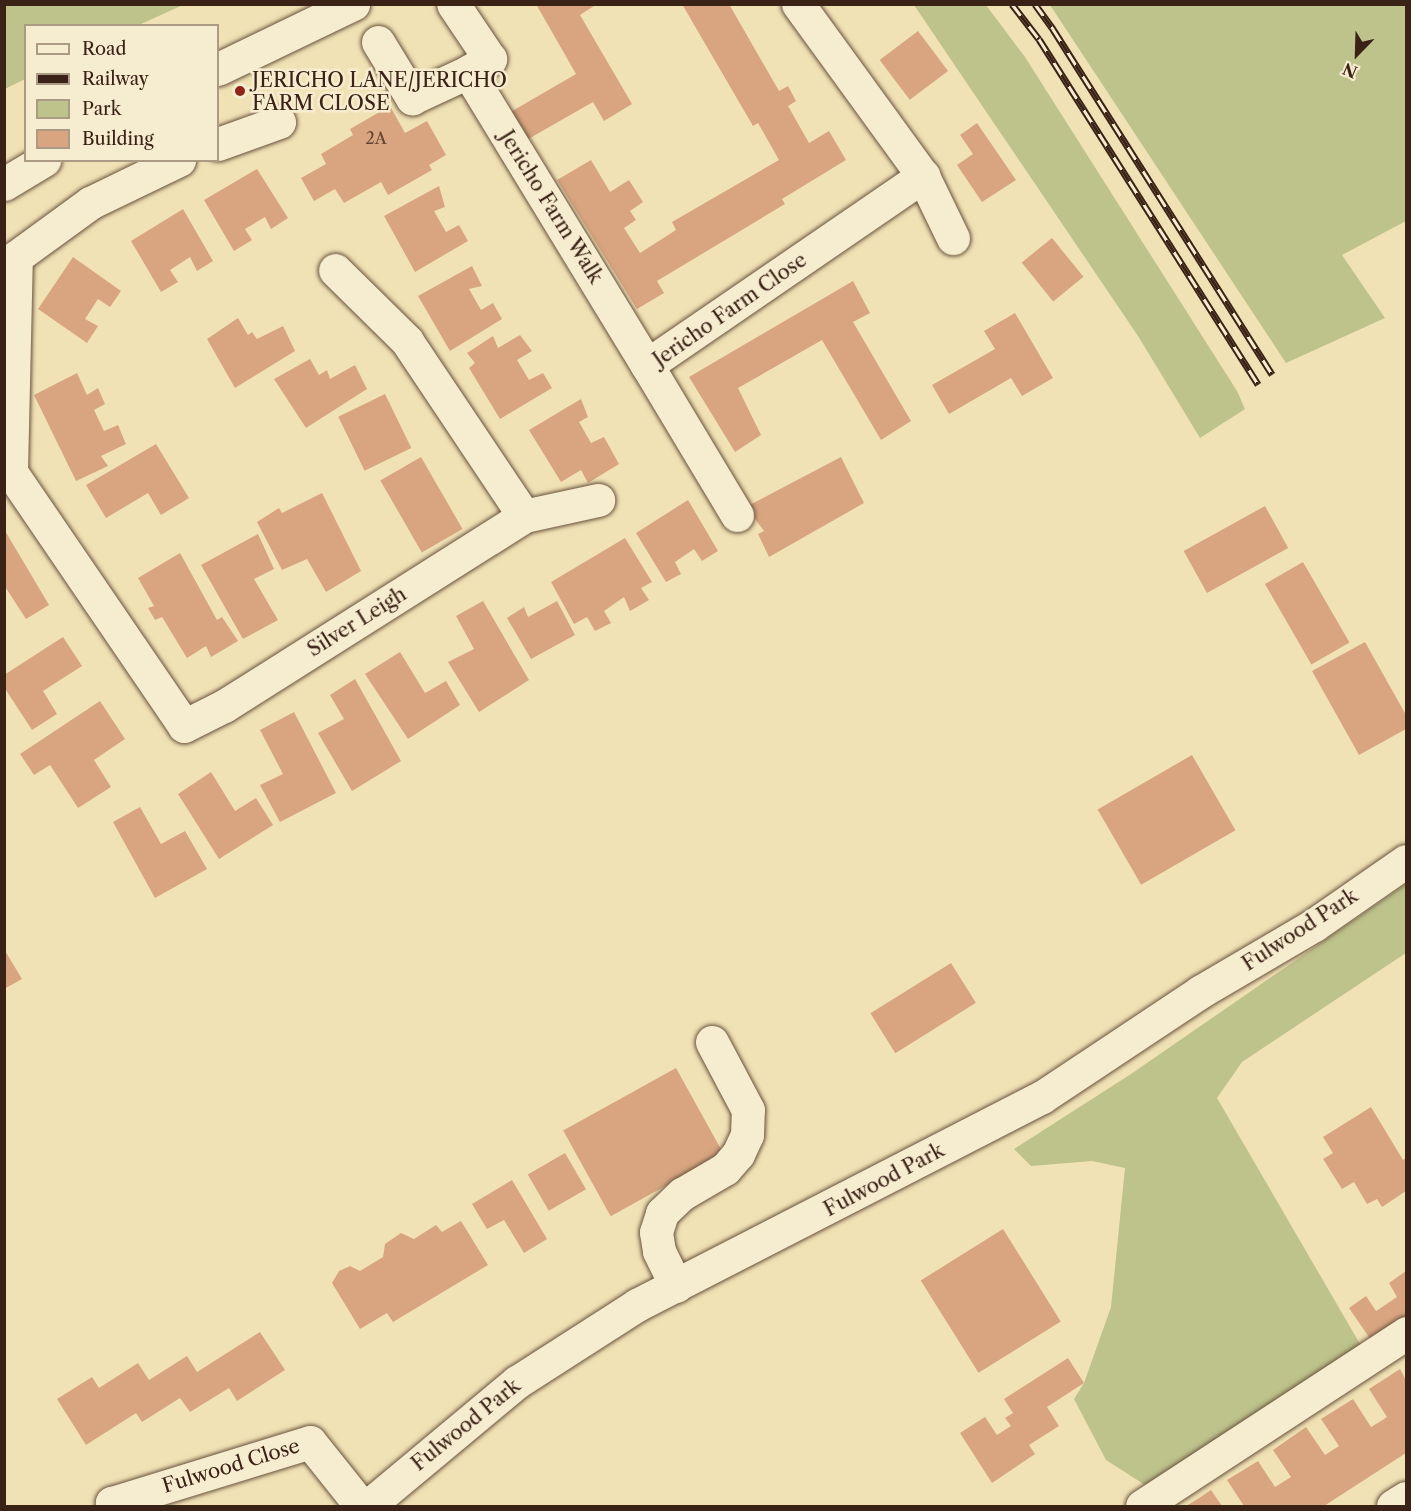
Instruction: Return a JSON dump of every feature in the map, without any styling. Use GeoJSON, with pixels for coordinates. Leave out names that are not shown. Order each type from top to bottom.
{"type":"FeatureCollection","features":[{"type":"Feature","properties":{"kind":"street"},"geometry":{"type":"LineString","coordinates":[[219,69],[353,4]]}},
{"type":"Feature","properties":{"kind":"street","name":"Jericho Farm Walk"},"geometry":{"type":"LineString","coordinates":[[453,4],[491,60],[647,365]]}},
{"type":"Feature","properties":{"kind":"street"},"geometry":{"type":"LineString","coordinates":[[798,4],[923,176],[952,238]]}},
{"type":"Feature","properties":{"kind":"street"},"geometry":{"type":"LineString","coordinates":[[378,42],[412,98],[491,60]]}},
{"type":"Feature","properties":{"kind":"street"},"geometry":{"type":"LineString","coordinates":[[219,144],[279,122]]}},
{"type":"Feature","properties":{"kind":"street"},"geometry":{"type":"LineString","coordinates":[[4,184],[41,162]]}},
{"type":"Feature","properties":{"kind":"street","name":"Silver Leigh"},"geometry":{"type":"LineString","coordinates":[[175,162],[90,203],[16,257],[8,474],[184,726],[224,706],[524,516]]}},
{"type":"Feature","properties":{"kind":"street","name":"Jericho Farm Close"},"geometry":{"type":"LineString","coordinates":[[737,515],[647,365],[923,176]]}},
{"type":"Feature","properties":{"kind":"street"},"geometry":{"type":"LineString","coordinates":[[336,270],[407,341],[524,516],[598,500]]}},
{"type":"Feature","properties":{"kind":"street","name":"Fulwood Park"},"geometry":{"type":"LineString","coordinates":[[368,1506],[517,1382],[637,1305],[1042,1097],[1200,992],[1314,925],[1407,861]]}},
{"type":"Feature","properties":{"kind":"street"},"geometry":{"type":"LineString","coordinates":[[676,1286],[659,1251],[656,1232],[662,1213],[682,1194],[725,1169],[738,1154],[747,1135],[748,1110],[712,1042]]}},
{"type":"Feature","properties":{"kind":"street"},"geometry":{"type":"LineString","coordinates":[[1142,1506],[1407,1333]]}},
{"type":"Feature","properties":{"kind":"street","name":"Fulwood Close"},"geometry":{"type":"LineString","coordinates":[[114,1506],[112,1503],[310,1442],[361,1506]]}},
{"type":"Feature","properties":{"kind":"street"},"geometry":{"type":"LineString","coordinates":[[1393,1506],[1407,1498]]}},
{"type":"Feature","properties":{"kind":"green space"},"geometry":{"type":"Polygon","coordinates":[[[5,4],[183,4],[141,24],[24,24],[24,80],[5,89],[5,4]]]}},
{"type":"Feature","properties":{"kind":"green space"},"geometry":{"type":"Polygon","coordinates":[[[914,5],[986,5],[1025,57],[1237,391],[1245,409],[1200,438],[1138,336],[914,5]]]}},
{"type":"Feature","properties":{"kind":"green space"},"geometry":{"type":"Polygon","coordinates":[[[1050,5],[1406,5],[1406,221],[1342,255],[1385,318],[1286,363],[1050,5]]]}},
{"type":"Feature","properties":{"kind":"green space"},"geometry":{"type":"Polygon","coordinates":[[[1406,884],[1406,953],[1242,1062],[1217,1098],[1367,1356],[1156,1492],[1106,1460],[1074,1399],[1084,1383],[1111,1307],[1125,1168],[1092,1161],[1031,1166],[1014,1149],[1131,1074],[1406,884]]]}},
{"type":"Feature","properties":{"kind":"building"},"geometry":{"type":"Polygon","coordinates":[[[536,4],[597,4],[580,15],[632,104],[604,121],[593,102],[523,142],[507,114],[576,74],[536,4]]]}},
{"type":"Feature","properties":{"kind":"building"},"geometry":{"type":"Polygon","coordinates":[[[682,4],[729,4],[779,91],[788,86],[796,101],[788,106],[809,143],[829,131],[846,160],[782,199],[785,204],[657,281],[664,293],[637,309],[557,180],[591,160],[610,192],[629,180],[643,202],[630,211],[636,220],[624,228],[640,253],[676,230],[672,222],[779,160],[758,123],[753,126],[682,4]]]}},
{"type":"Feature","properties":{"kind":"building"},"geometry":{"type":"Polygon","coordinates":[[[918,31],[948,71],[910,100],[880,60],[918,31]]]}},
{"type":"Feature","properties":{"kind":"building"},"geometry":{"type":"Polygon","coordinates":[[[390,106],[405,133],[427,121],[446,155],[429,165],[432,170],[388,195],[381,182],[344,203],[335,189],[314,201],[301,178],[326,164],[321,154],[353,135],[350,129],[390,106]]]}},
{"type":"Feature","properties":{"kind":"building"},"geometry":{"type":"Polygon","coordinates":[[[977,123],[1016,180],[982,202],[957,165],[973,154],[960,135],[977,123]]]}},
{"type":"Feature","properties":{"kind":"building"},"geometry":{"type":"Polygon","coordinates":[[[257,169],[288,218],[271,229],[265,217],[245,229],[252,240],[234,251],[204,200],[257,169]]]}},
{"type":"Feature","properties":{"kind":"building"},"geometry":{"type":"Polygon","coordinates":[[[439,186],[445,207],[434,211],[446,232],[459,225],[468,241],[415,272],[384,216],[439,186]]]}},
{"type":"Feature","properties":{"kind":"building"},"geometry":{"type":"Polygon","coordinates":[[[183,209],[213,261],[197,271],[190,257],[170,270],[178,282],[161,292],[131,241],[183,209]]]}},
{"type":"Feature","properties":{"kind":"building"},"geometry":{"type":"Polygon","coordinates":[[[1052,238],[1083,277],[1053,301],[1022,263],[1052,238]]]}},
{"type":"Feature","properties":{"kind":"building"},"geometry":{"type":"Polygon","coordinates":[[[73,257],[121,291],[110,307],[98,299],[85,319],[98,326],[87,343],[38,309],[73,257]]]}},
{"type":"Feature","properties":{"kind":"building"},"geometry":{"type":"Polygon","coordinates":[[[472,266],[482,286],[469,289],[481,310],[493,303],[502,319],[450,351],[418,296],[472,266]]]}},
{"type":"Feature","properties":{"kind":"building"},"geometry":{"type":"Polygon","coordinates":[[[853,281],[870,313],[853,322],[911,421],[881,440],[822,340],[738,388],[761,435],[735,452],[689,377],[853,281]]]}},
{"type":"Feature","properties":{"kind":"building"},"geometry":{"type":"Polygon","coordinates":[[[1015,313],[1053,378],[1022,396],[1011,378],[949,414],[932,385],[995,349],[984,331],[1015,313]]]}},
{"type":"Feature","properties":{"kind":"building"},"geometry":{"type":"Polygon","coordinates":[[[238,318],[248,335],[252,332],[257,339],[283,326],[295,351],[235,388],[207,339],[238,318]]]}},
{"type":"Feature","properties":{"kind":"building"},"geometry":{"type":"Polygon","coordinates":[[[520,335],[532,351],[517,360],[529,380],[543,373],[552,388],[500,419],[469,368],[475,363],[467,353],[493,336],[498,348],[520,335]]]}},
{"type":"Feature","properties":{"kind":"building"},"geometry":{"type":"Polygon","coordinates":[[[310,359],[319,375],[327,370],[330,379],[355,365],[367,389],[306,428],[274,379],[310,359]]]}},
{"type":"Feature","properties":{"kind":"building"},"geometry":{"type":"Polygon","coordinates":[[[77,373],[87,395],[98,388],[105,404],[94,410],[104,431],[118,425],[126,444],[101,456],[108,466],[76,481],[34,395],[77,373]]]}},
{"type":"Feature","properties":{"kind":"building"},"geometry":{"type":"Polygon","coordinates":[[[385,394],[411,448],[365,471],[338,417],[385,394]]]}},
{"type":"Feature","properties":{"kind":"building"},"geometry":{"type":"Polygon","coordinates":[[[581,399],[588,417],[579,422],[591,443],[604,437],[619,464],[588,483],[581,470],[561,482],[529,430],[581,399]]]}},
{"type":"Feature","properties":{"kind":"building"},"geometry":{"type":"Polygon","coordinates":[[[156,444],[189,498],[161,515],[148,493],[106,518],[86,485],[156,444]]]}},
{"type":"Feature","properties":{"kind":"building"},"geometry":{"type":"Polygon","coordinates":[[[421,457],[462,529],[422,552],[380,481],[421,457]]]}},
{"type":"Feature","properties":{"kind":"building"},"geometry":{"type":"Polygon","coordinates":[[[841,457],[864,503],[769,557],[758,534],[764,531],[746,507],[841,457]]]}},
{"type":"Feature","properties":{"kind":"building"},"geometry":{"type":"Polygon","coordinates":[[[322,493],[361,571],[326,592],[307,559],[282,570],[257,522],[279,508],[282,513],[322,493]]]}},
{"type":"Feature","properties":{"kind":"building"},"geometry":{"type":"Polygon","coordinates":[[[688,500],[718,551],[702,561],[694,549],[675,562],[681,574],[666,582],[636,533],[688,500]]]}},
{"type":"Feature","properties":{"kind":"building"},"geometry":{"type":"Polygon","coordinates":[[[1265,506],[1288,548],[1207,593],[1184,551],[1265,506]]]}},
{"type":"Feature","properties":{"kind":"building"},"geometry":{"type":"Polygon","coordinates":[[[4,529],[49,605],[26,619],[4,585],[4,529]]]}},
{"type":"Feature","properties":{"kind":"building"},"geometry":{"type":"Polygon","coordinates":[[[258,534],[274,569],[254,579],[278,620],[243,639],[201,565],[258,534]]]}},
{"type":"Feature","properties":{"kind":"building"},"geometry":{"type":"Polygon","coordinates":[[[625,538],[652,582],[641,588],[649,600],[630,611],[624,597],[604,611],[611,623],[595,631],[587,617],[574,624],[551,582],[625,538]]]}},
{"type":"Feature","properties":{"kind":"building"},"geometry":{"type":"Polygon","coordinates":[[[180,553],[217,620],[222,617],[238,641],[211,657],[206,646],[187,658],[162,617],[155,620],[148,608],[154,606],[138,578],[180,553]]]}},
{"type":"Feature","properties":{"kind":"building"},"geometry":{"type":"Polygon","coordinates":[[[1303,562],[1350,643],[1311,665],[1265,584],[1303,562]]]}},
{"type":"Feature","properties":{"kind":"building"},"geometry":{"type":"Polygon","coordinates":[[[483,601],[529,680],[479,712],[448,662],[474,649],[456,616],[483,601]]]}},
{"type":"Feature","properties":{"kind":"building"},"geometry":{"type":"Polygon","coordinates":[[[557,601],[575,635],[531,659],[507,618],[524,607],[528,617],[557,601]]]}},
{"type":"Feature","properties":{"kind":"building"},"geometry":{"type":"Polygon","coordinates":[[[63,637],[82,666],[43,691],[57,714],[32,730],[4,687],[4,675],[63,637]]]}},
{"type":"Feature","properties":{"kind":"building"},"geometry":{"type":"Polygon","coordinates":[[[1365,642],[1406,715],[1406,729],[1359,755],[1312,671],[1365,642]]]}},
{"type":"Feature","properties":{"kind":"building"},"geometry":{"type":"Polygon","coordinates":[[[400,652],[425,693],[446,681],[460,705],[408,739],[365,674],[400,652]]]}},
{"type":"Feature","properties":{"kind":"building"},"geometry":{"type":"Polygon","coordinates":[[[355,679],[401,761],[352,791],[318,733],[344,719],[330,695],[355,679]]]}},
{"type":"Feature","properties":{"kind":"building"},"geometry":{"type":"Polygon","coordinates":[[[100,701],[125,739],[94,760],[111,787],[78,808],[50,765],[34,775],[20,754],[100,701]]]}},
{"type":"Feature","properties":{"kind":"building"},"geometry":{"type":"Polygon","coordinates":[[[294,712],[336,793],[280,822],[260,785],[283,774],[260,730],[294,712]]]}},
{"type":"Feature","properties":{"kind":"building"},"geometry":{"type":"Polygon","coordinates":[[[1192,755],[1236,830],[1141,885],[1098,810],[1192,755]]]}},
{"type":"Feature","properties":{"kind":"building"},"geometry":{"type":"Polygon","coordinates":[[[211,772],[235,811],[256,798],[273,825],[219,859],[178,794],[211,772]]]}},
{"type":"Feature","properties":{"kind":"building"},"geometry":{"type":"Polygon","coordinates":[[[140,807],[161,844],[185,831],[207,869],[155,898],[113,822],[140,807]]]}},
{"type":"Feature","properties":{"kind":"building"},"geometry":{"type":"Polygon","coordinates":[[[4,949],[22,979],[4,989],[4,949]]]}},
{"type":"Feature","properties":{"kind":"building"},"geometry":{"type":"Polygon","coordinates":[[[951,963],[976,1003],[895,1053],[870,1013],[951,963]]]}},
{"type":"Feature","properties":{"kind":"building"},"geometry":{"type":"Polygon","coordinates":[[[676,1068],[724,1154],[611,1216],[563,1131],[676,1068]]]}},
{"type":"Feature","properties":{"kind":"building"},"geometry":{"type":"Polygon","coordinates":[[[1371,1107],[1403,1160],[1406,1158],[1406,1191],[1382,1207],[1377,1199],[1367,1204],[1354,1182],[1342,1189],[1323,1159],[1333,1153],[1323,1137],[1371,1107]]]}},
{"type":"Feature","properties":{"kind":"building"},"geometry":{"type":"Polygon","coordinates":[[[565,1153],[586,1189],[549,1211],[528,1174],[565,1153]]]}},
{"type":"Feature","properties":{"kind":"building"},"geometry":{"type":"Polygon","coordinates":[[[512,1180],[547,1239],[524,1253],[504,1220],[487,1229],[472,1204],[512,1180]]]}},
{"type":"Feature","properties":{"kind":"building"},"geometry":{"type":"Polygon","coordinates":[[[461,1221],[488,1265],[393,1322],[387,1313],[360,1329],[332,1283],[339,1271],[350,1266],[360,1271],[383,1257],[385,1244],[401,1233],[414,1239],[436,1225],[442,1232],[461,1221]]]}},
{"type":"Feature","properties":{"kind":"building"},"geometry":{"type":"Polygon","coordinates":[[[1003,1229],[1061,1321],[979,1373],[921,1280],[1003,1229]]]}},
{"type":"Feature","properties":{"kind":"building"},"geometry":{"type":"Polygon","coordinates":[[[1406,1271],[1406,1320],[1373,1343],[1349,1308],[1366,1296],[1376,1311],[1397,1297],[1389,1283],[1406,1271]]]}},
{"type":"Feature","properties":{"kind":"building"},"geometry":{"type":"Polygon","coordinates":[[[260,1332],[285,1370],[237,1401],[229,1388],[190,1412],[180,1398],[142,1422],[136,1413],[86,1445],[57,1399],[92,1377],[99,1388],[138,1363],[149,1380],[187,1356],[197,1372],[260,1332]]]}},
{"type":"Feature","properties":{"kind":"building"},"geometry":{"type":"Polygon","coordinates":[[[1068,1358],[1084,1383],[1047,1407],[1059,1426],[1029,1445],[1035,1454],[992,1483],[960,1433],[985,1417],[997,1435],[1011,1426],[1005,1418],[1013,1413],[1004,1399],[1068,1358]]]}},
{"type":"Feature","properties":{"kind":"building"},"geometry":{"type":"Polygon","coordinates":[[[1400,1369],[1406,1380],[1406,1453],[1324,1506],[1244,1506],[1227,1480],[1258,1461],[1275,1487],[1291,1477],[1273,1450],[1306,1427],[1325,1455],[1339,1446],[1321,1419],[1353,1399],[1371,1427],[1381,1421],[1387,1417],[1369,1389],[1400,1369]]]}},
{"type":"Feature","properties":{"kind":"building"},"geometry":{"type":"Polygon","coordinates":[[[1211,1490],[1222,1506],[1186,1506],[1196,1500],[1211,1490]]]}},
{"type":"Feature","properties":{"kind":"railway"},"geometry":{"type":"LineString","coordinates":[[1012,4],[1039,39],[1258,384]]}},
{"type":"Feature","properties":{"kind":"railway"},"geometry":{"type":"LineString","coordinates":[[1035,4],[1272,374]]}},
{"type":"Feature","properties":{"kind":"place","name":"JERICHO LANE/JERICHO FARM CLOSE"},"geometry":{"type":"Point","coordinates":[240,91]}}]}
